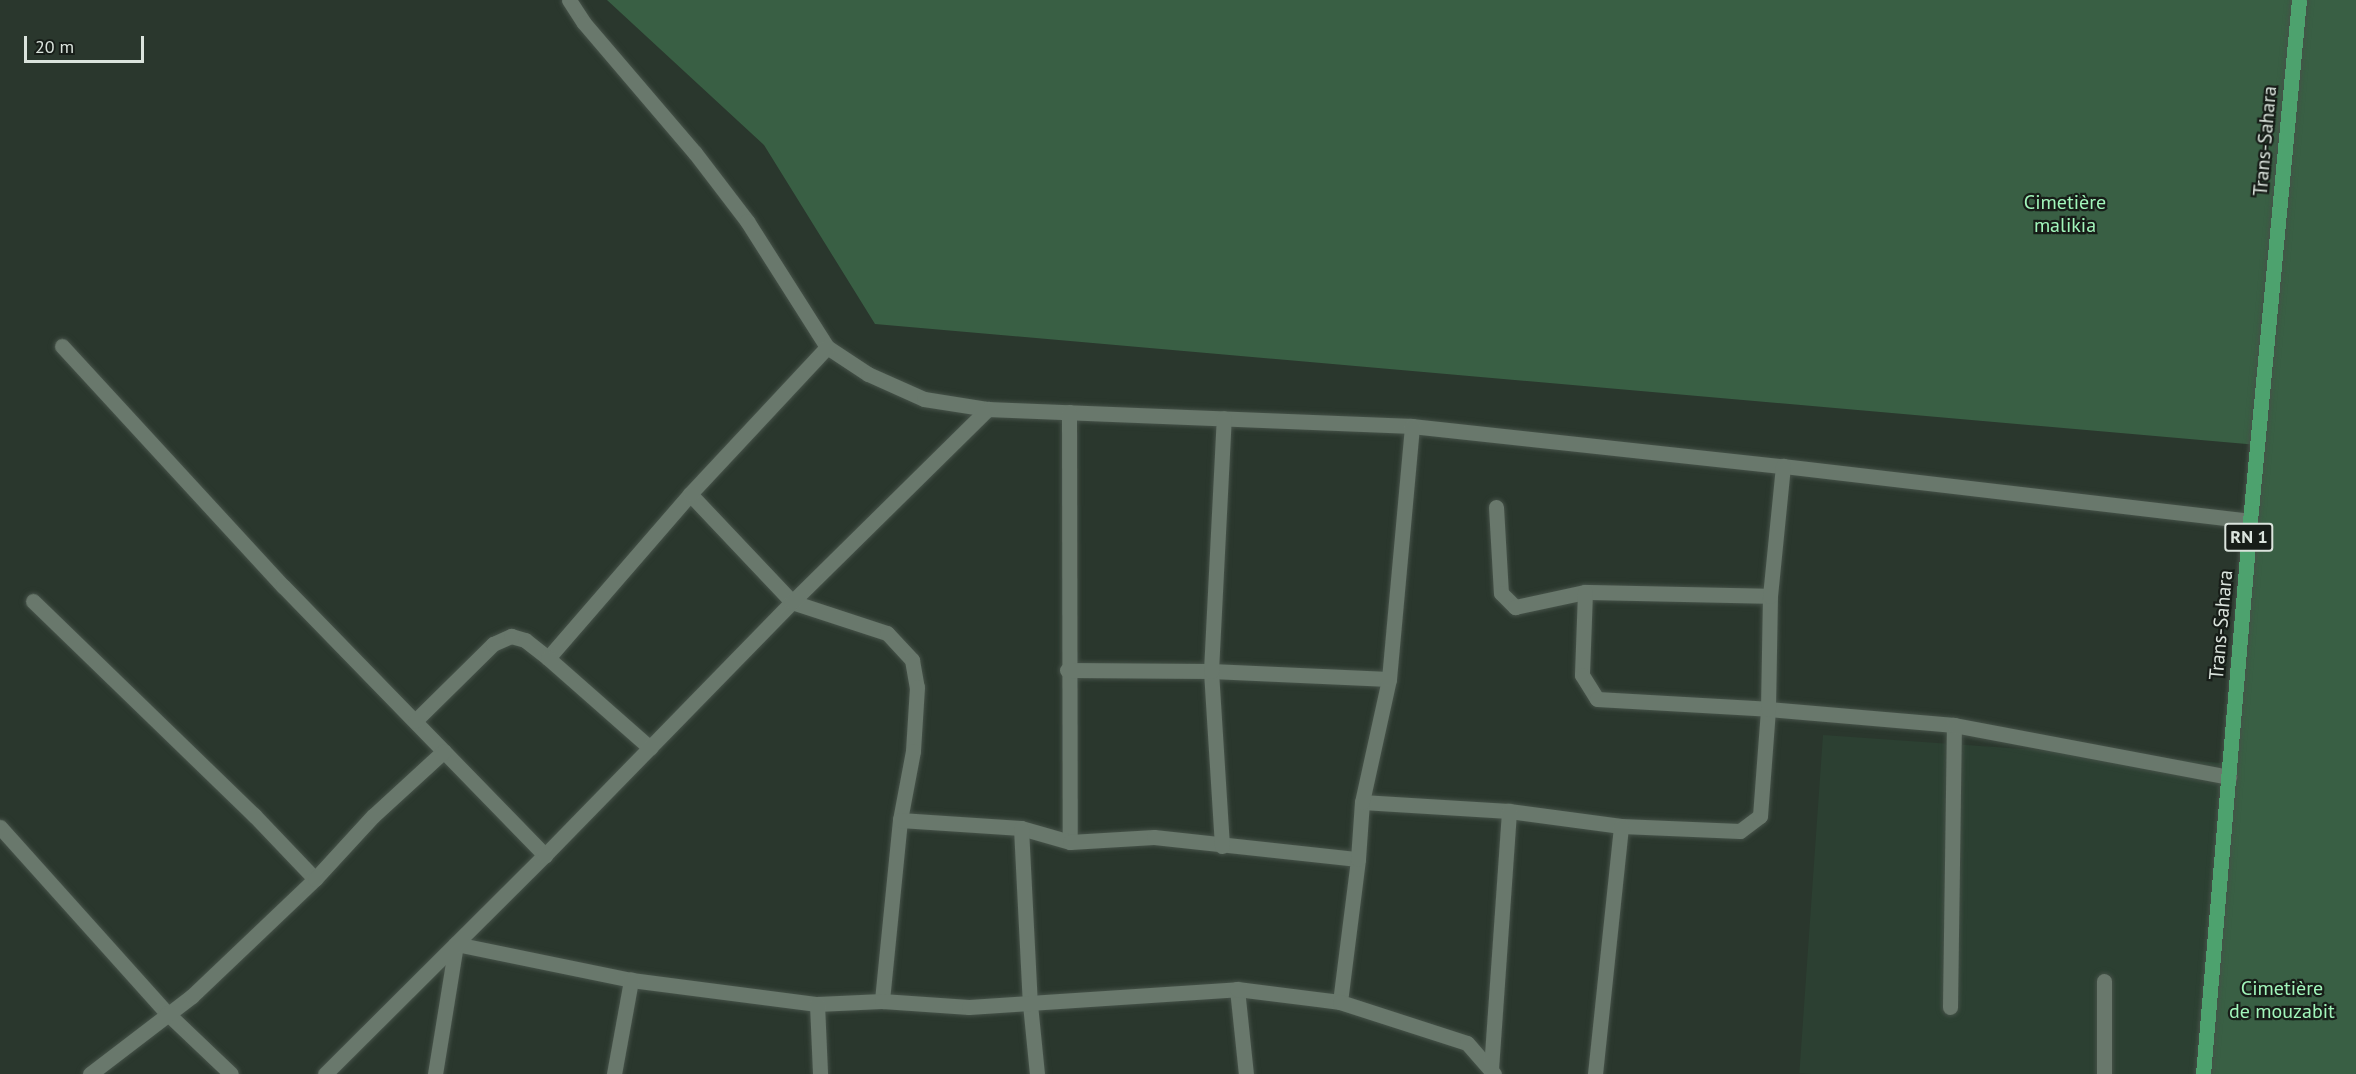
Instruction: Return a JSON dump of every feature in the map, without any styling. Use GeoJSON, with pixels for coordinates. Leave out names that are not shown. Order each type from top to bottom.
{"type":"FeatureCollection","features":[{"type":"Feature","properties":{"kind":"main road","name":"Trans-Sahara"},"geometry":{"type":"LineString","coordinates":[[2203,1074],[2250,521],[2299,0]]}},
{"type":"Feature","properties":{"kind":"street"},"geometry":{"type":"LineString","coordinates":[[569,0],[584,23],[695,153],[747,221],[827,347],[868,374],[924,399],[988,409],[1412,426],[1783,466],[2250,521]]}},
{"type":"Feature","properties":{"kind":"street"},"geometry":{"type":"LineString","coordinates":[[62,346],[284,586],[545,855]]}},
{"type":"Feature","properties":{"kind":"street"},"geometry":{"type":"LineString","coordinates":[[548,658],[690,494],[827,347]]}},
{"type":"Feature","properties":{"kind":"street"},"geometry":{"type":"LineString","coordinates":[[325,1074],[545,855],[792,602],[988,409]]}},
{"type":"Feature","properties":{"kind":"street"},"geometry":{"type":"LineString","coordinates":[[1069,412],[1067,670],[1070,842]]}},
{"type":"Feature","properties":{"kind":"street"},"geometry":{"type":"LineString","coordinates":[[1222,846],[1211,671],[1224,418]]}},
{"type":"Feature","properties":{"kind":"street"},"geometry":{"type":"LineString","coordinates":[[1340,1002],[1358,859],[1362,802],[1389,679],[1412,426]]}},
{"type":"Feature","properties":{"kind":"street"},"geometry":{"type":"LineString","coordinates":[[1362,802],[1509,811],[1621,826],[1740,831],[1760,816],[1768,709],[1770,596],[1783,466]]}},
{"type":"Feature","properties":{"kind":"street"},"geometry":{"type":"LineString","coordinates":[[690,494],[792,602],[887,633],[912,660],[916,687],[913,751],[900,820],[882,1000]]}},
{"type":"Feature","properties":{"kind":"street"},"geometry":{"type":"LineString","coordinates":[[1496,507],[1501,593],[1515,607],[1586,592],[1770,596]]}},
{"type":"Feature","properties":{"kind":"street"},"geometry":{"type":"LineString","coordinates":[[1586,592],[1582,675],[1597,699],[1768,709],[1954,725],[2229,777]]}},
{"type":"Feature","properties":{"kind":"street"},"geometry":{"type":"LineString","coordinates":[[33,601],[254,815],[315,879]]}},
{"type":"Feature","properties":{"kind":"street"},"geometry":{"type":"LineString","coordinates":[[415,721],[493,644],[511,636],[525,640],[548,658],[650,748]]}},
{"type":"Feature","properties":{"kind":"street"},"geometry":{"type":"LineString","coordinates":[[1067,670],[1211,671],[1389,679]]}},
{"type":"Feature","properties":{"kind":"street"},"geometry":{"type":"LineString","coordinates":[[1950,1006],[1954,725]]}},
{"type":"Feature","properties":{"kind":"street"},"geometry":{"type":"LineString","coordinates":[[90,1074],[192,996],[315,879],[373,816],[444,751]]}},
{"type":"Feature","properties":{"kind":"street"},"geometry":{"type":"LineString","coordinates":[[1492,1072],[1509,811]]}},
{"type":"Feature","properties":{"kind":"street"},"geometry":{"type":"LineString","coordinates":[[900,820],[1021,828],[1070,842],[1154,837],[1358,859]]}},
{"type":"Feature","properties":{"kind":"street"},"geometry":{"type":"LineString","coordinates":[[1595,1074],[1621,826]]}},
{"type":"Feature","properties":{"kind":"street"},"geometry":{"type":"LineString","coordinates":[[0,827],[167,1013],[231,1074]]}},
{"type":"Feature","properties":{"kind":"street"},"geometry":{"type":"LineString","coordinates":[[1021,828],[1030,1004],[1037,1074]]}},
{"type":"Feature","properties":{"kind":"street"},"geometry":{"type":"LineString","coordinates":[[456,944],[631,980],[817,1004],[882,1000],[969,1007],[1237,989],[1340,1002],[1467,1043],[1492,1072]]}},
{"type":"Feature","properties":{"kind":"street"},"geometry":{"type":"LineString","coordinates":[[435,1074],[456,944]]}},
{"type":"Feature","properties":{"kind":"street"},"geometry":{"type":"LineString","coordinates":[[614,1074],[631,980]]}},
{"type":"Feature","properties":{"kind":"street"},"geometry":{"type":"LineString","coordinates":[[2104,981],[2104,1074]]}},
{"type":"Feature","properties":{"kind":"street"},"geometry":{"type":"LineString","coordinates":[[1237,989],[1246,1074]]}},
{"type":"Feature","properties":{"kind":"street"},"geometry":{"type":"LineString","coordinates":[[817,1004],[820,1074]]}},
{"type":"Feature","properties":{"kind":"shaded area"},"geometry":{"type":"Polygon","coordinates":[[[1823,735],[2230,763],[2208,1074],[1799,1073],[1823,735]]]}},
{"type":"Feature","properties":{"kind":"green space","name":"Cimetière malikia"},"geometry":{"type":"Polygon","coordinates":[[[607,0],[2356,0],[2356,1074],[2203,1074],[2258,445],[875,324],[764,145],[607,0]]]}},
{"type":"Feature","properties":{"kind":"park label","name":"Cimetière de mouzabit"},"geometry":{"type":"Point","coordinates":[2282,1000]}}]}
